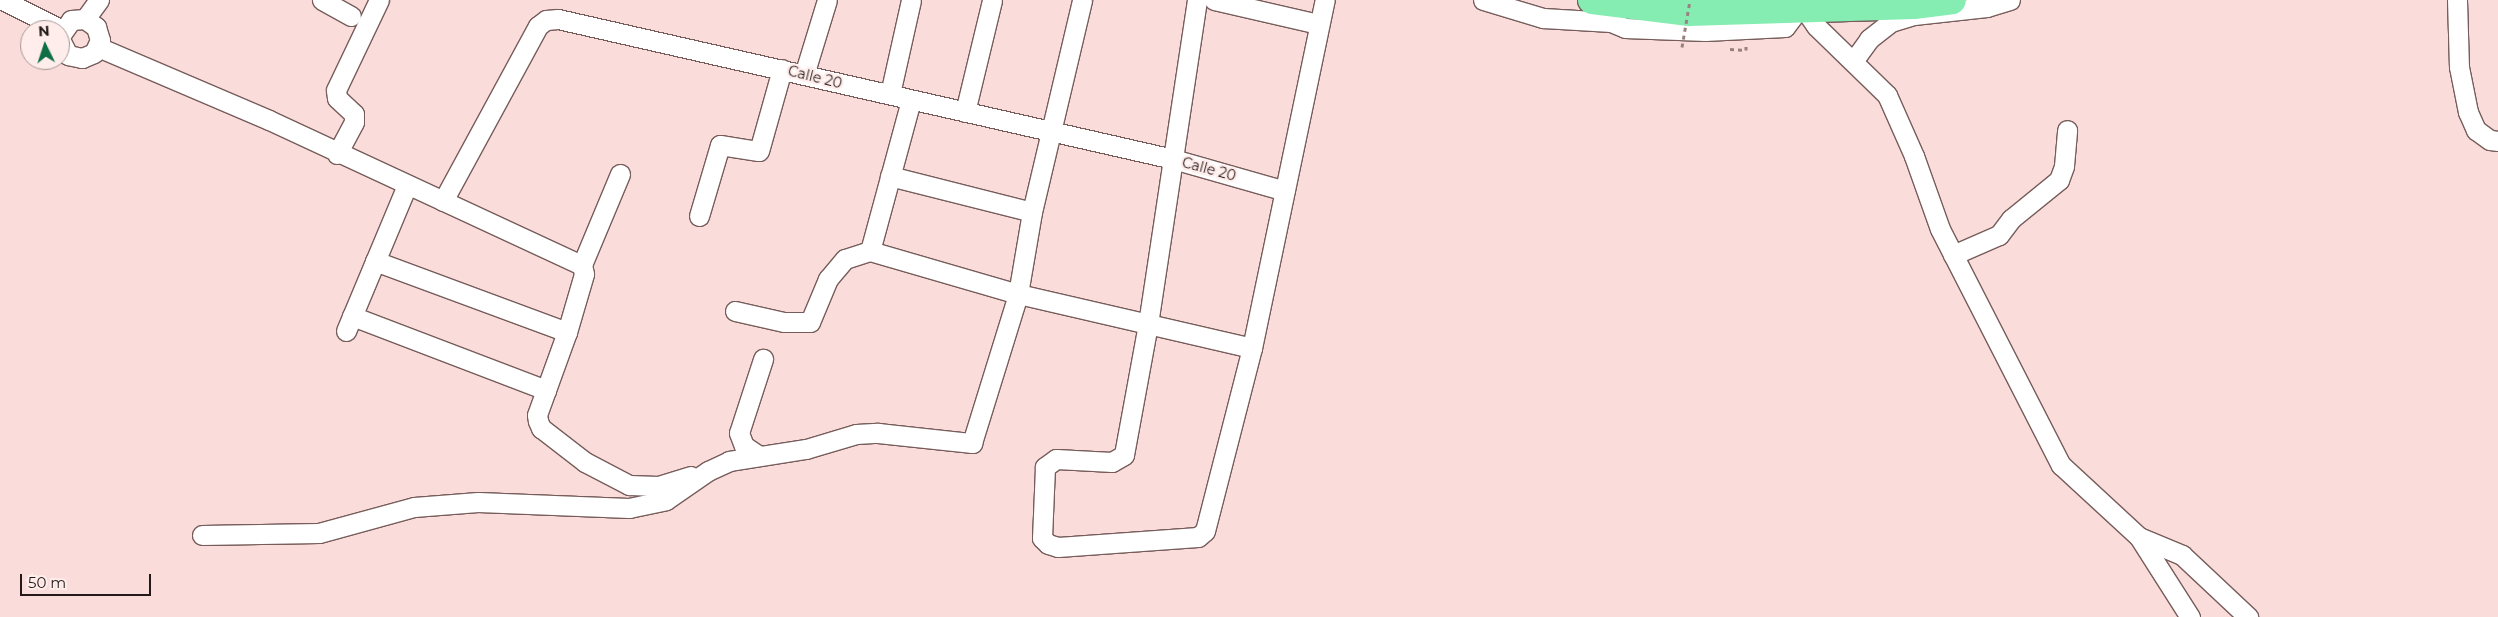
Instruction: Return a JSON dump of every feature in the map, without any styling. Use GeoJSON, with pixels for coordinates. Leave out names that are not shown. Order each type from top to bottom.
{"type":"FeatureCollection","features":[{"type":"Feature","properties":{"kind":"highway"},"geometry":{"type":"LineString","coordinates":[[1592,0],[1689,12],[1914,5],[1952,0]]}},
{"type":"Feature","properties":{"kind":"street"},"geometry":{"type":"LineString","coordinates":[[3,0],[36,20]]}},
{"type":"Feature","properties":{"kind":"street"},"geometry":{"type":"LineString","coordinates":[[85,19],[99,0]]}},
{"type":"Feature","properties":{"kind":"street"},"geometry":{"type":"LineString","coordinates":[[322,0],[352,16]]}},
{"type":"Feature","properties":{"kind":"street"},"geometry":{"type":"LineString","coordinates":[[337,154],[354,122],[354,114],[337,98],[336,90],[379,0]]}},
{"type":"Feature","properties":{"kind":"street"},"geometry":{"type":"LineString","coordinates":[[804,75],[827,0]]}},
{"type":"Feature","properties":{"kind":"street"},"geometry":{"type":"LineString","coordinates":[[890,94],[911,0]]}},
{"type":"Feature","properties":{"kind":"street"},"geometry":{"type":"LineString","coordinates":[[965,112],[992,0]]}},
{"type":"Feature","properties":{"kind":"street"},"geometry":{"type":"LineString","coordinates":[[202,535],[319,532],[414,507],[478,502],[629,508],[666,500],[708,471],[729,461],[806,449],[866,432],[972,443],[1018,294],[1032,212],[1082,0]]}},
{"type":"Feature","properties":{"kind":"street"},"geometry":{"type":"LineString","coordinates":[[1197,0],[1148,324],[1124,455],[1112,462],[1056,460],[1045,467],[1042,538],[1048,544],[1058,547],[1202,535],[1252,348],[1318,24],[1325,0]]}},
{"type":"Feature","properties":{"kind":"street"},"geometry":{"type":"LineString","coordinates":[[1214,0],[1318,24]]}},
{"type":"Feature","properties":{"kind":"street"},"geometry":{"type":"LineString","coordinates":[[1483,0],[1543,18],[1611,22],[1635,29],[1705,31],[1785,27],[1801,10],[1854,60],[1887,95],[1953,255],[2061,465],[2139,537],[2190,617]]}},
{"type":"Feature","properties":{"kind":"street"},"geometry":{"type":"LineString","coordinates":[[1854,60],[1869,39],[1892,22],[1914,15],[1986,7],[2010,0]]}},
{"type":"Feature","properties":{"kind":"street"},"geometry":{"type":"LineString","coordinates":[[2457,0],[2459,67],[2468,112],[2476,130],[2490,140],[2498,141]]}},
{"type":"Feature","properties":{"kind":"street"},"geometry":{"type":"LineString","coordinates":[[70,22],[85,19],[100,33],[98,47],[89,57],[75,58],[70,55]]}},
{"type":"Feature","properties":{"kind":"street","name":"Calle 20"},"geometry":{"type":"LineString","coordinates":[[443,201],[538,26],[546,20],[558,19],[1173,159],[1285,191]]}},
{"type":"Feature","properties":{"kind":"street"},"geometry":{"type":"LineString","coordinates":[[98,47],[269,120],[337,154],[582,265]]}},
{"type":"Feature","properties":{"kind":"street"},"geometry":{"type":"LineString","coordinates":[[699,216],[720,145],[759,151],[782,69]]}},
{"type":"Feature","properties":{"kind":"street"},"geometry":{"type":"LineString","coordinates":[[870,251],[911,100]]}},
{"type":"Feature","properties":{"kind":"street"},"geometry":{"type":"LineString","coordinates":[[1953,255],[1999,236],[2011,219],[2059,180],[2064,166],[2067,130]]}},
{"type":"Feature","properties":{"kind":"street"},"geometry":{"type":"LineString","coordinates":[[620,174],[582,265],[584,274],[567,332],[537,415],[541,428],[607,474],[642,488],[708,471]]}},
{"type":"Feature","properties":{"kind":"street"},"geometry":{"type":"LineString","coordinates":[[890,176],[1032,212]]}},
{"type":"Feature","properties":{"kind":"street"},"geometry":{"type":"LineString","coordinates":[[407,185],[349,323],[546,390]]}},
{"type":"Feature","properties":{"kind":"street"},"geometry":{"type":"LineString","coordinates":[[735,311],[784,322],[810,322],[828,279],[845,259],[870,251],[1018,294],[1252,348]]}},
{"type":"Feature","properties":{"kind":"street"},"geometry":{"type":"LineString","coordinates":[[375,260],[567,332]]}},
{"type":"Feature","properties":{"kind":"street"},"geometry":{"type":"LineString","coordinates":[[759,456],[744,446],[739,433],[763,359]]}},
{"type":"Feature","properties":{"kind":"street"},"geometry":{"type":"LineString","coordinates":[[2139,537],[2182,555],[2248,617]]}},
{"type":"Feature","properties":{"kind":"path"},"geometry":{"type":"LineString","coordinates":[[1682,47],[1690,0]]}}]}
